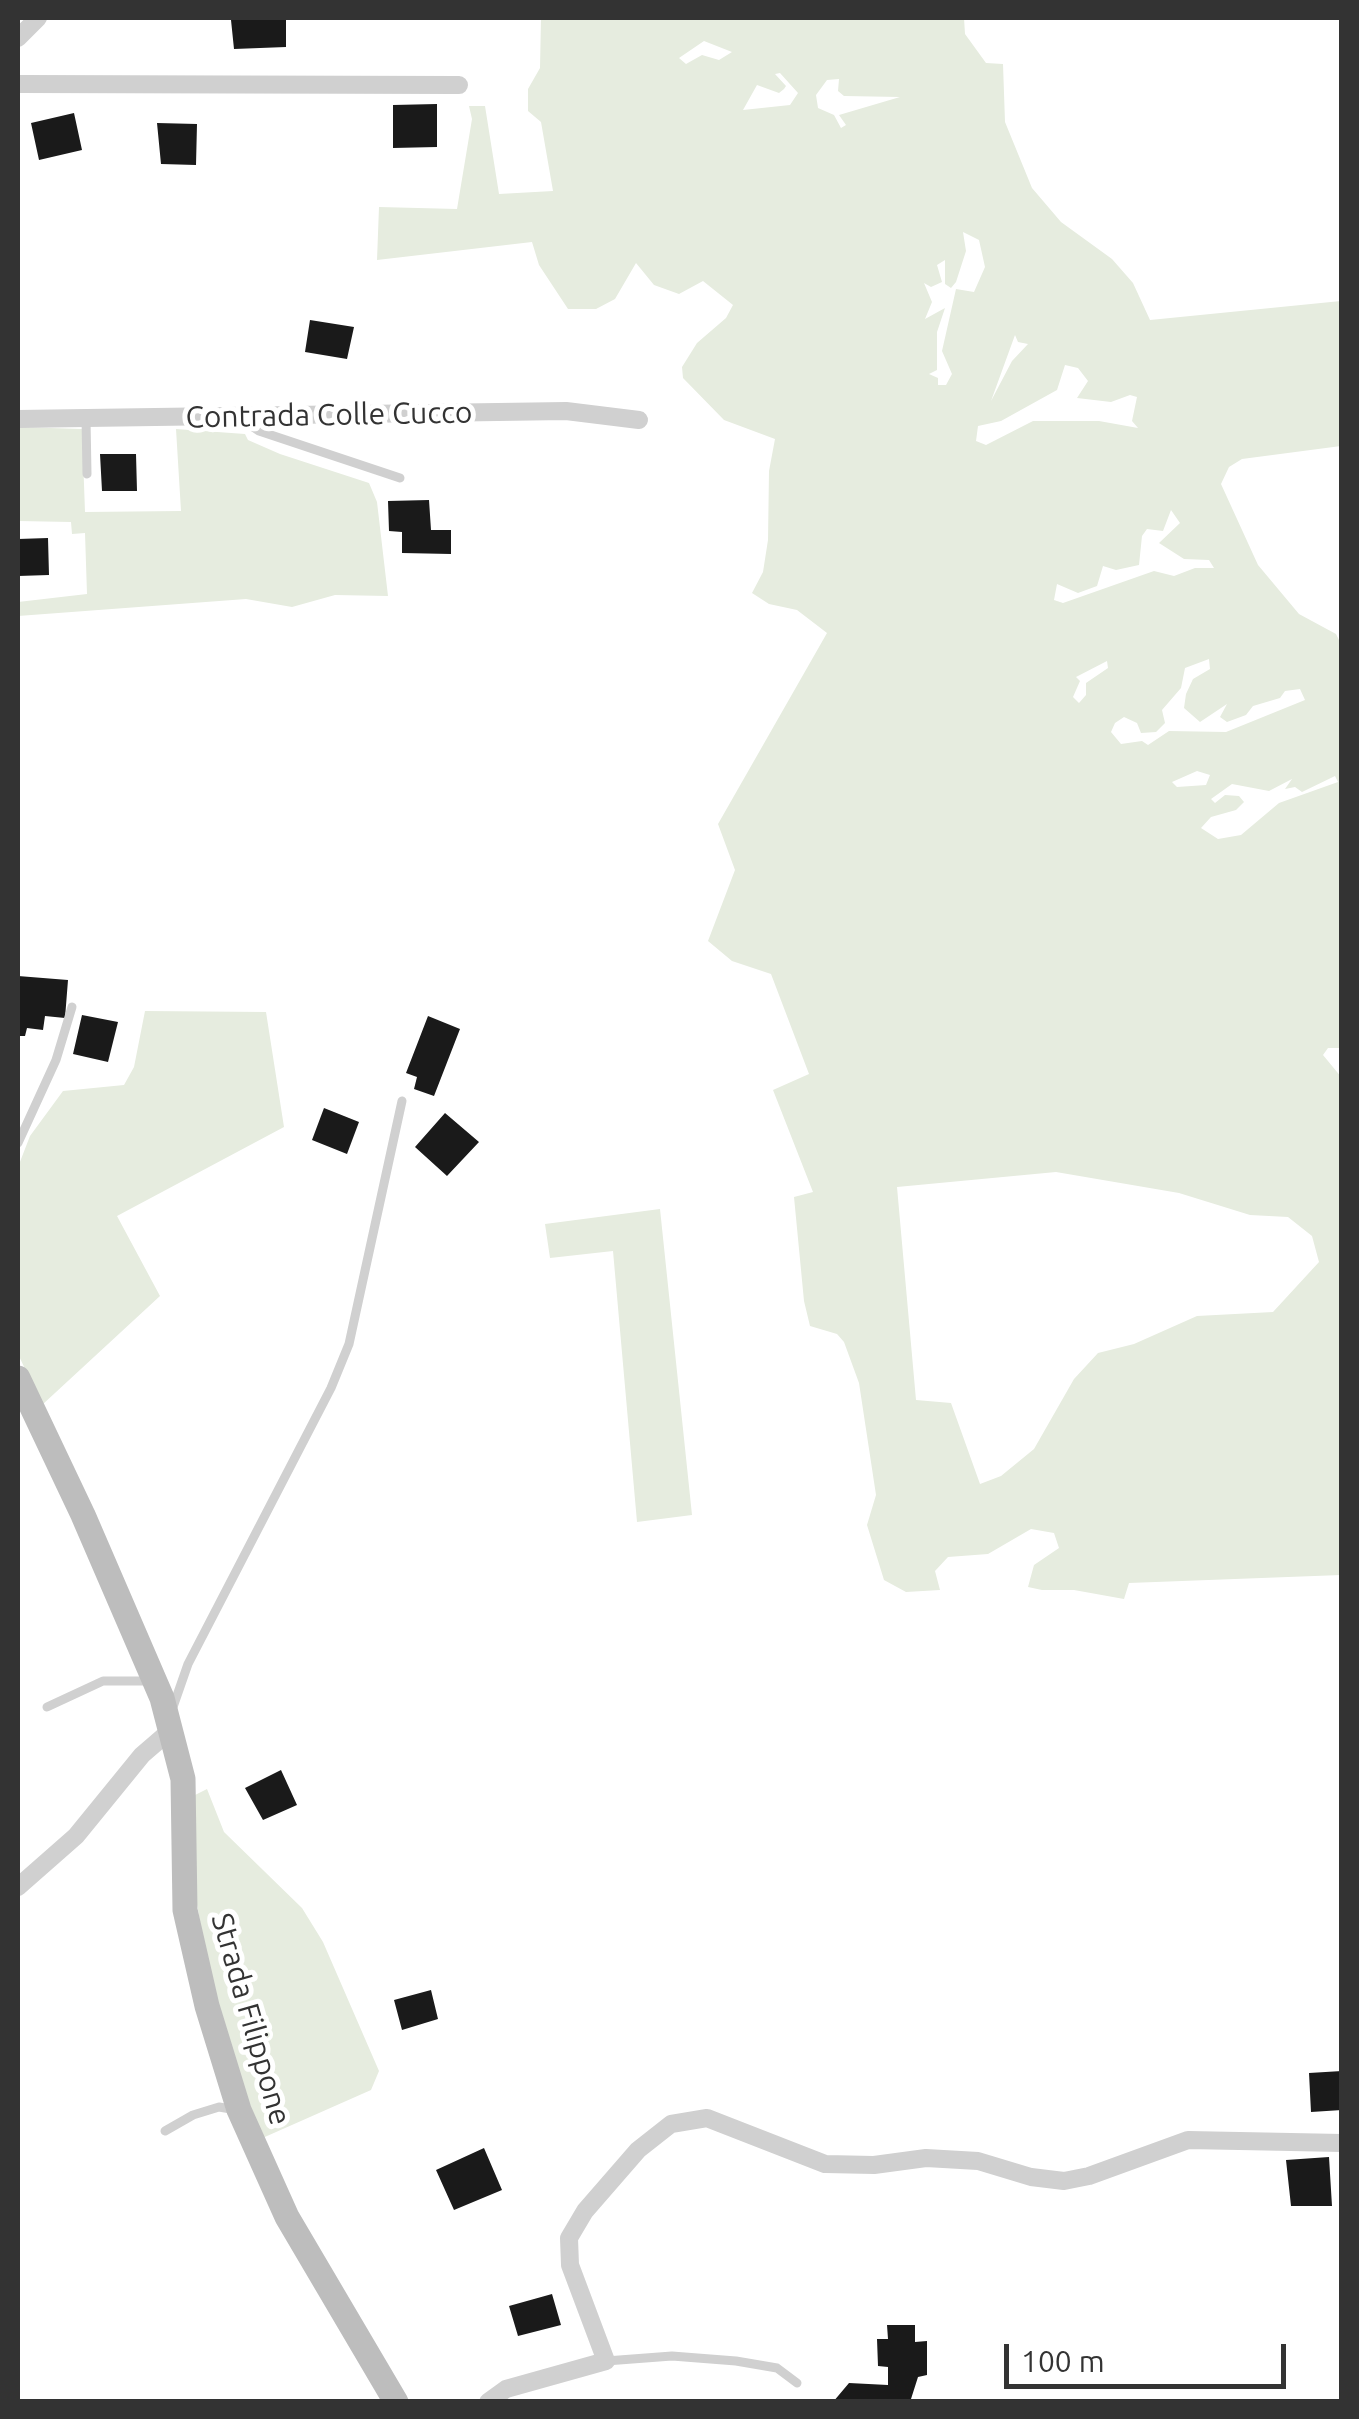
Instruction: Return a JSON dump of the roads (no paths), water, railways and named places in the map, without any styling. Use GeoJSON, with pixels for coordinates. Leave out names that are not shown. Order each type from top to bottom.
{"type":"FeatureCollection","features":[{"type":"Feature","properties":{"kind":"street"},"geometry":{"type":"LineString","coordinates":[[18,38],[38,18]]}},
{"type":"Feature","properties":{"kind":"street"},"geometry":{"type":"LineString","coordinates":[[18,84],[459,85]]}},
{"type":"Feature","properties":{"kind":"street","name":"Contrada Colle Cucco"},"geometry":{"type":"LineString","coordinates":[[18,419],[566,411],[639,420]]}},
{"type":"Feature","properties":{"kind":"street","name":"Strada Filippone"},"geometry":{"type":"LineString","coordinates":[[18,1378],[155,1681],[170,1727],[183,1778],[185,1910],[238,2110],[287,2218],[396,2402]]}},
{"type":"Feature","properties":{"kind":"street"},"geometry":{"type":"LineString","coordinates":[[18,1886],[76,1836],[170,1727]]}},
{"type":"Feature","properties":{"kind":"street"},"geometry":{"type":"LineString","coordinates":[[488,2402],[506,2388],[606,2361],[570,2265],[569,2238],[585,2211],[638,2150],[671,2124],[707,2118],[757,2134],[825,2164],[874,2166],[926,2158],[978,2161],[1031,2177],[1064,2181],[1089,2176],[1188,2140],[1342,2142]]}},
{"type":"Feature","properties":{"kind":"lane"},"geometry":{"type":"LineString","coordinates":[[240,418],[260,432],[400,478]]}},
{"type":"Feature","properties":{"kind":"lane"},"geometry":{"type":"LineString","coordinates":[[86,419],[87,474]]}},
{"type":"Feature","properties":{"kind":"lane"},"geometry":{"type":"LineString","coordinates":[[18,1143],[56,1060],[72,1007]]}},
{"type":"Feature","properties":{"kind":"lane"},"geometry":{"type":"LineString","coordinates":[[170,1727],[188,1664],[331,1388],[349,1344],[402,1102]]}},
{"type":"Feature","properties":{"kind":"lane"},"geometry":{"type":"LineString","coordinates":[[46,1707],[103,1681],[155,1681]]}},
{"type":"Feature","properties":{"kind":"lane"},"geometry":{"type":"LineString","coordinates":[[166,2131],[192,2114],[219,2107],[238,2110]]}},
{"type":"Feature","properties":{"kind":"lane"},"geometry":{"type":"LineString","coordinates":[[606,2361],[672,2356],[736,2361],[777,2368],[797,2383]]}}]}
